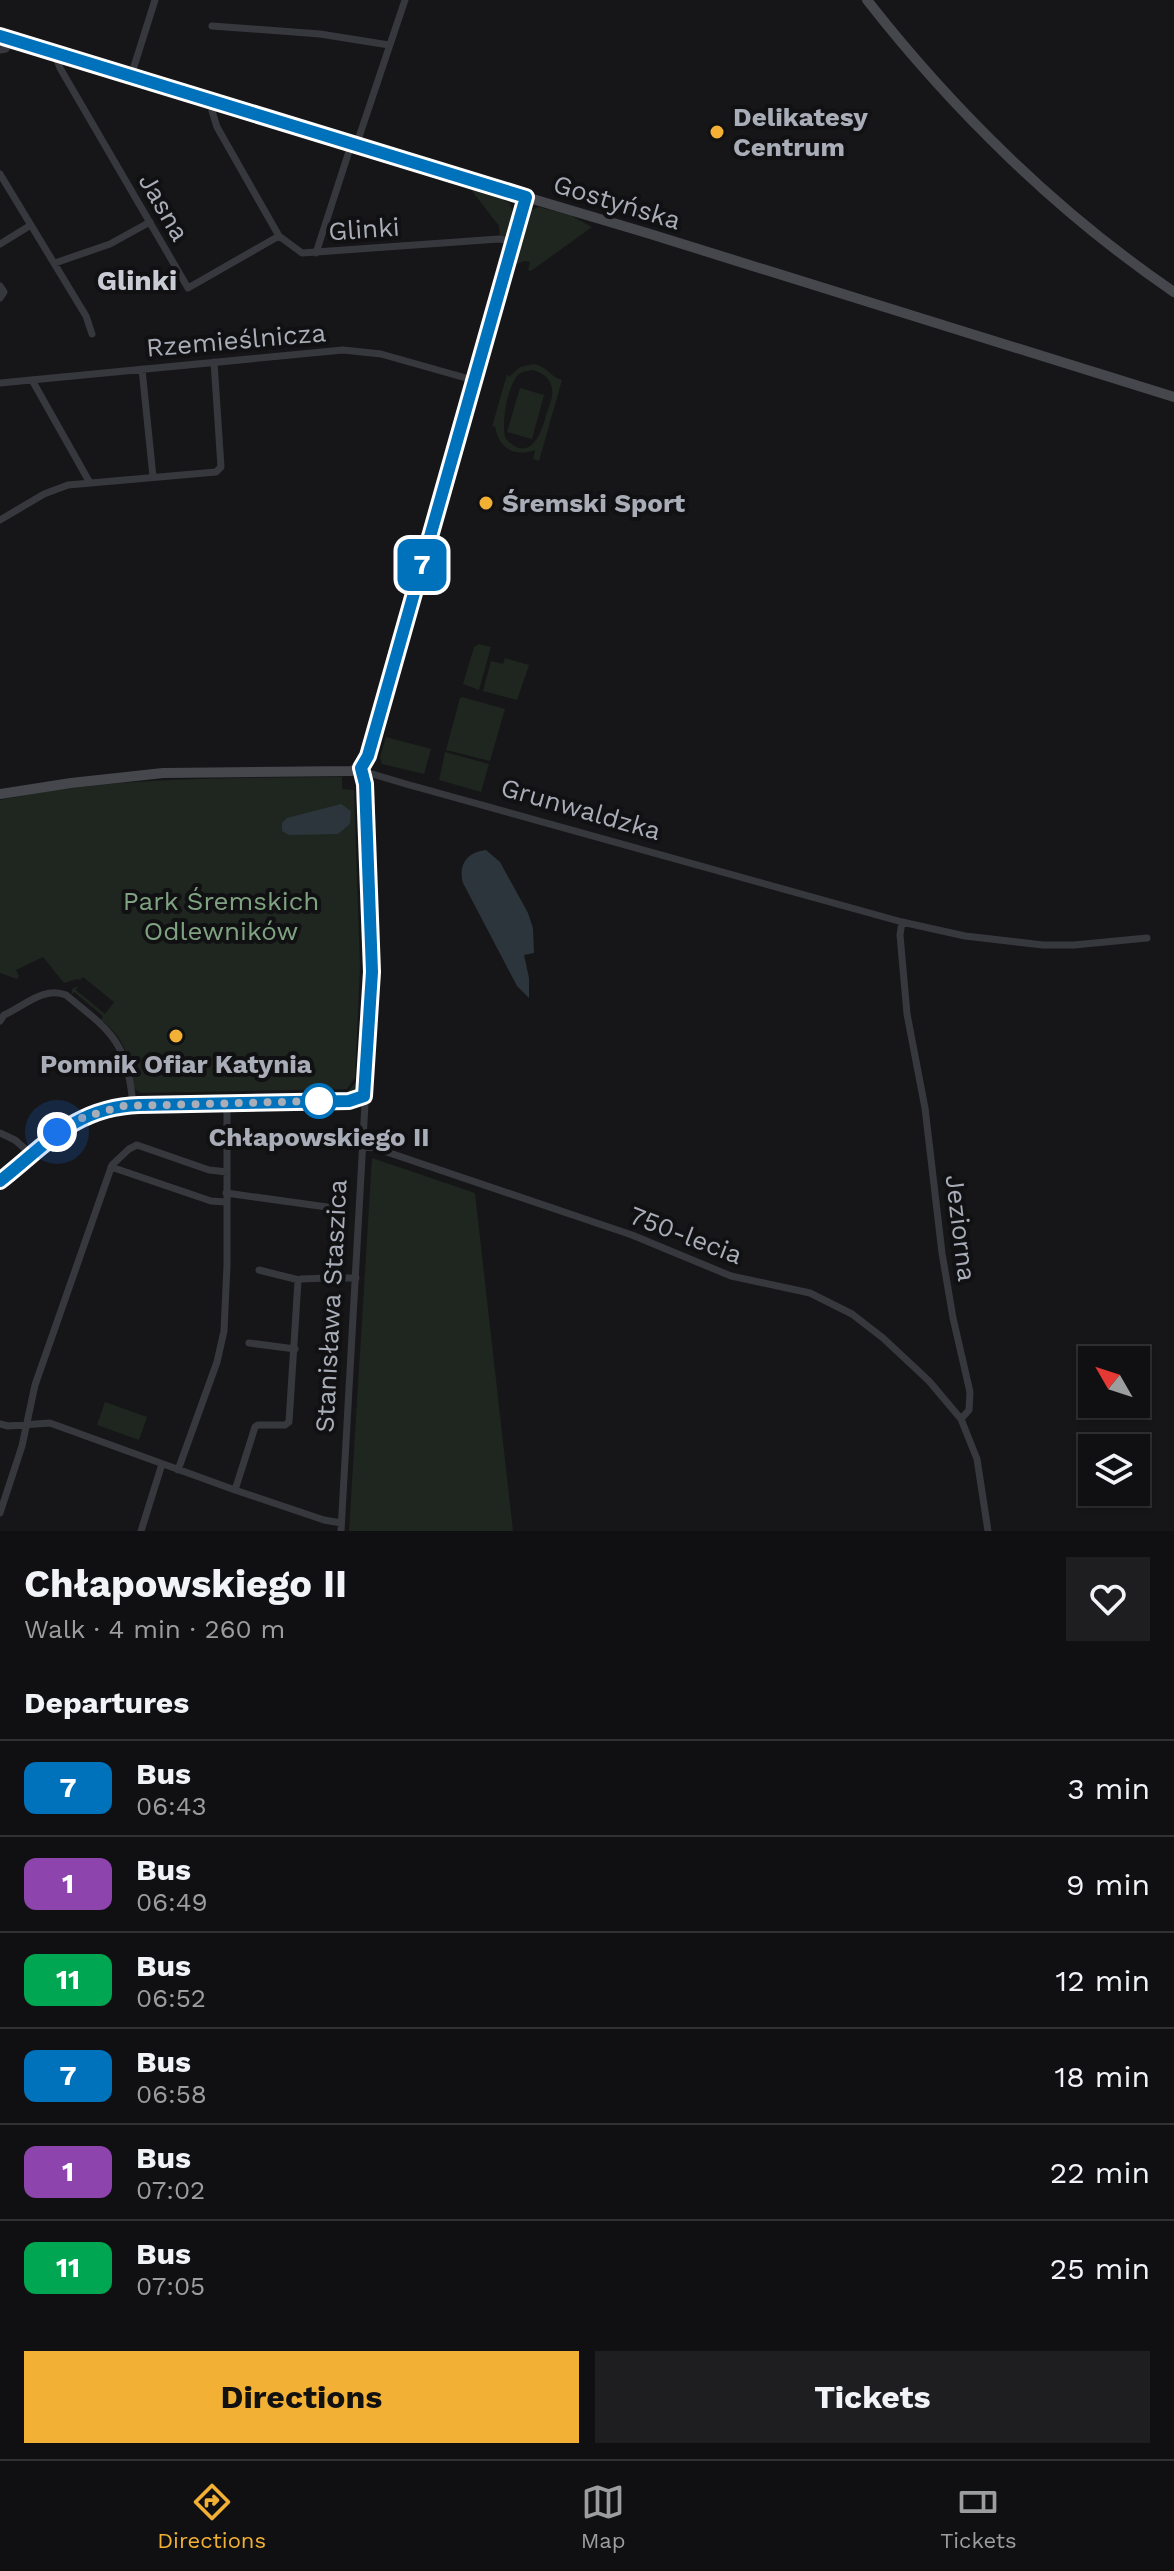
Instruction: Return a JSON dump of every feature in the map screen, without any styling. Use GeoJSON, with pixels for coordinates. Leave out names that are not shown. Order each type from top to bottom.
{"type":"FeatureCollection","features":[{"type":"Feature","properties":{"kind":"main road"},"geometry":{"type":"LineString","coordinates":[[867,0],[958,105],[1027,173],[1124,255],[1174,292]]}},
{"type":"Feature","properties":{"kind":"main road","name":"Stanisława Staszica"},"geometry":{"type":"LineString","coordinates":[[361,768],[368,756],[526,197]]}},
{"type":"Feature","properties":{"kind":"main road","name":"Gostyńska"},"geometry":{"type":"LineString","coordinates":[[526,197],[1174,397]]}},
{"type":"Feature","properties":{"kind":"main road","name":"Grunwaldzka"},"geometry":{"type":"LineString","coordinates":[[0,794],[154,773],[347,771],[361,768]]}},
{"type":"Feature","properties":{"kind":"street"},"geometry":{"type":"LineString","coordinates":[[131,76],[155,0]]}},
{"type":"Feature","properties":{"kind":"street"},"geometry":{"type":"LineString","coordinates":[[316,253],[405,0]]}},
{"type":"Feature","properties":{"kind":"street"},"geometry":{"type":"LineString","coordinates":[[212,26],[320,34],[389,45]]}},
{"type":"Feature","properties":{"kind":"street"},"geometry":{"type":"LineString","coordinates":[[0,50],[6,49],[5,38]]}},
{"type":"Feature","properties":{"kind":"street","name":"Gostyńska"},"geometry":{"type":"LineString","coordinates":[[5,38],[526,197]]}},
{"type":"Feature","properties":{"kind":"street","name":"Jasna"},"geometry":{"type":"LineString","coordinates":[[58,54],[60,68],[188,288],[279,236]]}},
{"type":"Feature","properties":{"kind":"street"},"geometry":{"type":"LineString","coordinates":[[214,102],[212,111],[217,127],[279,236]]}},
{"type":"Feature","properties":{"kind":"street"},"geometry":{"type":"LineString","coordinates":[[0,174],[86,316],[92,334]]}},
{"type":"Feature","properties":{"kind":"street"},"geometry":{"type":"LineString","coordinates":[[55,263],[110,244],[150,222]]}},
{"type":"Feature","properties":{"kind":"street"},"geometry":{"type":"LineString","coordinates":[[0,244],[31,225]]}},
{"type":"Feature","properties":{"kind":"street","name":"Glinki"},"geometry":{"type":"LineString","coordinates":[[279,236],[302,253],[499,239],[513,241]]}},
{"type":"Feature","properties":{"kind":"street"},"geometry":{"type":"LineString","coordinates":[[0,286],[4,292],[0,298]]}},
{"type":"Feature","properties":{"kind":"street","name":"Rzemieślnicza"},"geometry":{"type":"LineString","coordinates":[[0,383],[343,350],[381,354],[473,380]]}},
{"type":"Feature","properties":{"kind":"street"},"geometry":{"type":"LineString","coordinates":[[0,520],[44,494],[68,485],[216,472],[221,467],[214,362]]}},
{"type":"Feature","properties":{"kind":"street"},"geometry":{"type":"LineString","coordinates":[[142,369],[153,477]]}},
{"type":"Feature","properties":{"kind":"street"},"geometry":{"type":"LineString","coordinates":[[32,380],[90,483]]}},
{"type":"Feature","properties":{"kind":"street","name":"Grunwaldzka"},"geometry":{"type":"LineString","coordinates":[[361,768],[406,784],[902,922],[965,936],[1043,945],[1147,938]]}},
{"type":"Feature","properties":{"kind":"street","name":"Stanisława Staszica"},"geometry":{"type":"LineString","coordinates":[[341,1527],[372,953],[365,784],[361,768]]}},
{"type":"Feature","properties":{"kind":"street","name":"Jeziorna"},"geometry":{"type":"LineString","coordinates":[[902,922],[900,935],[907,1014],[925,1108],[953,1318],[970,1392],[969,1410],[961,1419]]}},
{"type":"Feature","properties":{"kind":"street"},"geometry":{"type":"LineString","coordinates":[[0,1021],[4,1015],[38,996],[58,992],[66,995],[111,1032],[119,1044],[133,1105]]}},
{"type":"Feature","properties":{"kind":"street"},"geometry":{"type":"LineString","coordinates":[[0,1181],[49,1138],[77,1120],[108,1109],[133,1105],[349,1101],[364,1096]]}},
{"type":"Feature","properties":{"kind":"street"},"geometry":{"type":"LineString","coordinates":[[178,1470],[219,1356],[224,1331],[227,1296],[227,1103]]}},
{"type":"Feature","properties":{"kind":"street"},"geometry":{"type":"LineString","coordinates":[[0,1133],[15,1140],[31,1154]]}},
{"type":"Feature","properties":{"kind":"street"},"geometry":{"type":"LineString","coordinates":[[0,1513],[27,1425],[31,1396],[111,1167],[137,1145],[209,1170],[227,1172]]}},
{"type":"Feature","properties":{"kind":"street","name":"750-lecia"},"geometry":{"type":"LineString","coordinates":[[362,1146],[373,1147],[632,1235],[731,1276],[803,1291],[829,1301],[883,1338],[935,1387],[961,1419]]}},
{"type":"Feature","properties":{"kind":"street"},"geometry":{"type":"LineString","coordinates":[[111,1167],[211,1201],[226,1197],[334,1208],[338,1214],[329,1278]]}},
{"type":"Feature","properties":{"kind":"street"},"geometry":{"type":"LineString","coordinates":[[259,1270],[299,1280],[356,1278]]}},
{"type":"Feature","properties":{"kind":"street"},"geometry":{"type":"LineString","coordinates":[[235,1490],[255,1427],[289,1422],[299,1280]]}},
{"type":"Feature","properties":{"kind":"street"},"geometry":{"type":"LineString","coordinates":[[249,1343],[295,1349]]}},
{"type":"Feature","properties":{"kind":"street"},"geometry":{"type":"LineString","coordinates":[[961,1419],[977,1459],[988,1531]]}},
{"type":"Feature","properties":{"kind":"street"},"geometry":{"type":"LineString","coordinates":[[0,1424],[50,1423],[341,1527]]}},
{"type":"Feature","properties":{"kind":"street"},"geometry":{"type":"LineString","coordinates":[[141,1531],[162,1464]]}},
{"type":"Feature","properties":{"kind":"green space"},"geometry":{"type":"Polygon","coordinates":[[[469,187],[509,203],[514,215],[507,235],[500,237],[499,226],[469,187]]]}},
{"type":"Feature","properties":{"kind":"green space"},"geometry":{"type":"Polygon","coordinates":[[[539,207],[570,215],[592,227],[531,271],[528,270],[530,262],[517,264],[513,257],[527,212],[539,207]]]}},
{"type":"Feature","properties":{"kind":"green space"},"geometry":{"type":"Polygon","coordinates":[[[534,364],[562,380],[539,461],[533,459],[535,450],[521,453],[509,449],[500,440],[495,426],[492,427],[507,374],[509,377],[520,367],[534,364]],[[532,370],[519,374],[515,379],[506,405],[506,439],[521,448],[533,444],[537,438],[552,397],[548,379],[532,370]]]}},
{"type":"Feature","properties":{"kind":"green space"},"geometry":{"type":"Polygon","coordinates":[[[520,388],[544,395],[532,439],[507,432],[520,388]]]}},
{"type":"Feature","properties":{"kind":"green space"},"geometry":{"type":"Polygon","coordinates":[[[479,644],[491,647],[479,690],[463,684],[474,647],[479,644]]]}},
{"type":"Feature","properties":{"kind":"green space"},"geometry":{"type":"Polygon","coordinates":[[[505,658],[529,665],[517,700],[483,691],[491,661],[503,664],[505,658]]]}},
{"type":"Feature","properties":{"kind":"green space"},"geometry":{"type":"Polygon","coordinates":[[[462,697],[505,709],[490,761],[446,750],[462,697]]]}},
{"type":"Feature","properties":{"kind":"green space"},"geometry":{"type":"Polygon","coordinates":[[[386,737],[431,749],[424,774],[382,764],[380,757],[386,737]]]}},
{"type":"Feature","properties":{"kind":"green space"},"geometry":{"type":"Polygon","coordinates":[[[445,752],[489,764],[481,792],[439,780],[445,752]]]}},
{"type":"Feature","properties":{"kind":"green space","name":"Park Śremskich Odlewników"},"geometry":{"type":"Polygon","coordinates":[[[342,777],[342,789],[354,790],[360,967],[355,1078],[347,1089],[141,1093],[134,1088],[121,1042],[101,1020],[103,1016],[74,992],[72,994],[72,989],[78,986],[76,990],[105,1014],[114,1002],[83,977],[64,983],[43,957],[16,970],[17,979],[0,973],[0,800],[127,782],[342,777]]]}},
{"type":"Feature","properties":{"kind":"green space"},"geometry":{"type":"Polygon","coordinates":[[[361,795],[367,926],[365,1023],[361,1084],[356,1093],[348,1096],[358,1079],[363,967],[356,796],[361,795]]]}},
{"type":"Feature","properties":{"kind":"green space"},"geometry":{"type":"Polygon","coordinates":[[[372,1158],[475,1193],[513,1531],[349,1531],[372,1158]]]}},
{"type":"Feature","properties":{"kind":"green space"},"geometry":{"type":"Polygon","coordinates":[[[105,1402],[147,1417],[139,1440],[97,1425],[105,1402]]]}},
{"type":"Feature","properties":{"kind":"shaded area"},"geometry":{"type":"Polygon","coordinates":[[[341,804],[351,811],[350,824],[338,834],[289,835],[282,831],[282,823],[287,818],[341,804]]]}},
{"type":"Feature","properties":{"kind":"shaded area"},"geometry":{"type":"Polygon","coordinates":[[[486,850],[500,862],[533,928],[534,953],[524,955],[529,998],[517,986],[463,883],[462,871],[466,860],[474,853],[486,850]]]}},
{"type":"Feature","properties":{"kind":"bus line","name":"7"},"geometry":{"type":"LineString","coordinates":[[0,36],[526,197],[368,756],[361,768],[365,784],[372,953],[364,1096],[349,1101],[139,1105],[108,1109],[64,1127],[0,1181]]}},
{"type":"Feature","properties":{"kind":"place","name":"Delikatesy Centrum"},"geometry":{"type":"Point","coordinates":[717,132]}},
{"type":"Feature","properties":{"kind":"place","name":"Śremski Sport"},"geometry":{"type":"Point","coordinates":[486,503]}},
{"type":"Feature","properties":{"kind":"place","name":"Pomnik Ofiar Katynia"},"geometry":{"type":"Point","coordinates":[176,1036]}},
{"type":"Feature","properties":{"kind":"place","name":"Chłapowskiego II"},"geometry":{"type":"Point","coordinates":[319,1101]}},
{"type":"Feature","properties":{"kind":"district","name":"Glinki"},"geometry":{"type":"Point","coordinates":[137,280]}},
{"type":"Feature","properties":{"kind":"route"},"geometry":{"type":"LineString","coordinates":[[57,1132],[84,1117],[123,1106],[319,1101]]}}]}
